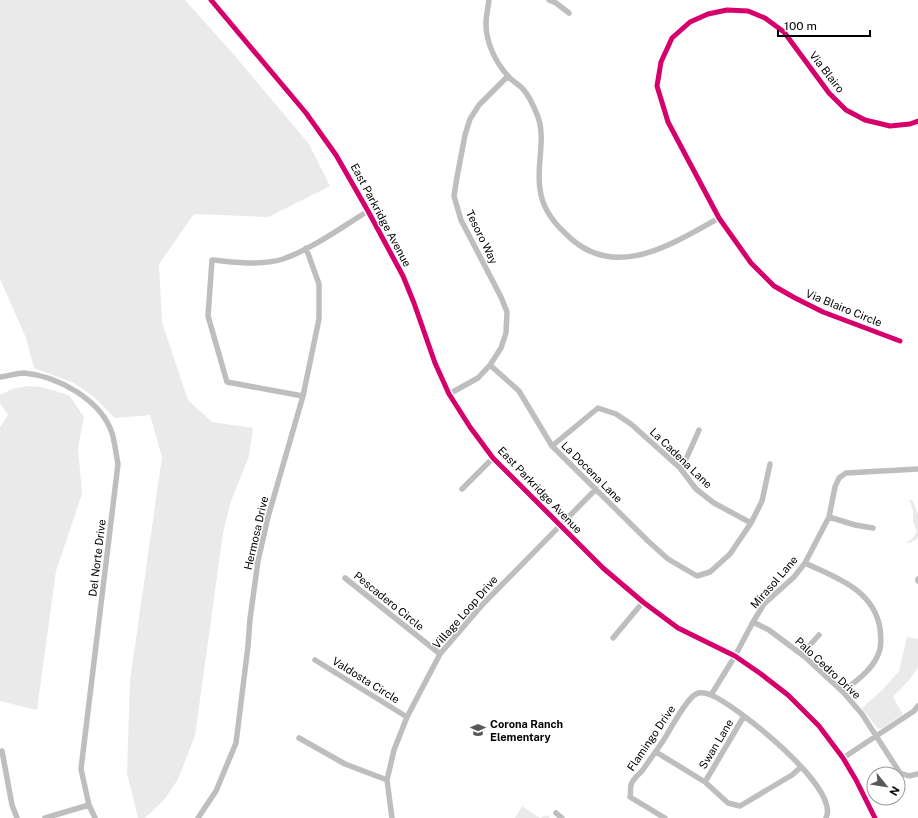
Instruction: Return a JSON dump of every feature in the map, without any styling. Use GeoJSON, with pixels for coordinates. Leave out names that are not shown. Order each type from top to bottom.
{"type":"FeatureCollection","features":[{"type":"Feature","properties":{"kind":"main road","name":"East Parkridge Avenue"},"geometry":{"type":"LineString","coordinates":[[211,0],[306,114],[336,155],[403,276],[435,363],[449,394],[470,427],[494,458],[603,568],[643,602],[678,628],[735,656],[788,695],[819,726],[843,758],[876,818]]}},
{"type":"Feature","properties":{"kind":"street"},"geometry":{"type":"LineString","coordinates":[[489,0],[486,25],[489,42],[495,57],[508,76],[522,88],[530,99],[539,119],[541,144],[539,179],[540,191],[545,209],[569,238],[586,249],[605,256],[631,258],[655,251],[687,236],[718,218]]}},
{"type":"Feature","properties":{"kind":"street"},"geometry":{"type":"LineString","coordinates":[[549,0],[570,12]]}},
{"type":"Feature","properties":{"kind":"street","name":"Via Blairo"},"geometry":{"type":"LineString","coordinates":[[718,218],[668,122],[657,86],[661,62],[672,38],[690,22],[708,14],[727,10],[748,12],[765,18],[784,32],[829,93],[846,110],[865,120],[890,126],[910,124],[918,121]]}},
{"type":"Feature","properties":{"kind":"street","name":"Tesoro Way"},"geometry":{"type":"LineString","coordinates":[[449,394],[478,378],[490,365],[501,348],[506,333],[507,312],[502,297],[461,220],[454,196],[465,135],[470,119],[479,105],[508,76]]}},
{"type":"Feature","properties":{"kind":"street"},"geometry":{"type":"LineString","coordinates":[[303,396],[227,382],[208,316],[212,260],[265,262],[282,259],[306,248],[368,211]]}},
{"type":"Feature","properties":{"kind":"street","name":"Via Blairo Circle"},"geometry":{"type":"LineString","coordinates":[[718,218],[751,263],[774,286],[823,312],[900,341]]}},
{"type":"Feature","properties":{"kind":"street","name":"Hermosa Drive"},"geometry":{"type":"LineString","coordinates":[[198,818],[216,791],[236,743],[258,561],[268,518],[303,396],[318,319],[319,284],[306,248]]}},
{"type":"Feature","properties":{"kind":"street","name":"La Docena Lane"},"geometry":{"type":"LineString","coordinates":[[490,365],[518,391],[552,446],[668,559],[697,576],[710,572],[730,554],[751,523]]}},
{"type":"Feature","properties":{"kind":"street","name":"Del Norte Drive"},"geometry":{"type":"LineString","coordinates":[[0,377],[22,373],[39,375],[67,386],[88,401],[101,414],[111,433],[118,464],[81,769],[89,805],[95,818]]}},
{"type":"Feature","properties":{"kind":"street","name":"La Cadena Lane"},"geometry":{"type":"LineString","coordinates":[[552,446],[598,408],[616,414],[631,424],[680,468],[696,489],[714,503],[751,523]]}},
{"type":"Feature","properties":{"kind":"street"},"geometry":{"type":"LineString","coordinates":[[680,468],[687,457],[699,430]]}},
{"type":"Feature","properties":{"kind":"street"},"geometry":{"type":"LineString","coordinates":[[462,489],[494,458]]}},
{"type":"Feature","properties":{"kind":"street"},"geometry":{"type":"LineString","coordinates":[[751,523],[762,501],[770,464]]}},
{"type":"Feature","properties":{"kind":"street","name":"Mirasol Lane"},"geometry":{"type":"LineString","coordinates":[[711,695],[764,604],[794,577],[805,563],[829,517],[835,487],[839,478],[846,473],[918,469]]}},
{"type":"Feature","properties":{"kind":"street","name":"Village Loop Drive"},"geometry":{"type":"LineString","coordinates":[[392,818],[387,780],[394,750],[407,717],[440,654],[483,604],[596,489]]}},
{"type":"Feature","properties":{"kind":"street"},"geometry":{"type":"LineString","coordinates":[[829,517],[855,525],[873,528]]}},
{"type":"Feature","properties":{"kind":"street"},"geometry":{"type":"LineString","coordinates":[[805,563],[844,582],[862,593],[870,603],[878,620],[882,640],[878,657],[870,668],[843,692]]}},
{"type":"Feature","properties":{"kind":"street","name":"Pescadero Circle"},"geometry":{"type":"LineString","coordinates":[[345,578],[440,654]]}},
{"type":"Feature","properties":{"kind":"street"},"geometry":{"type":"LineString","coordinates":[[613,638],[643,602]]}},
{"type":"Feature","properties":{"kind":"street","name":"Palo Cedro Drive"},"geometry":{"type":"LineString","coordinates":[[753,622],[769,630],[805,657],[843,692],[862,714],[900,772],[909,776],[918,774]]}},
{"type":"Feature","properties":{"kind":"street"},"geometry":{"type":"LineString","coordinates":[[805,657],[810,645],[819,635]]}},
{"type":"Feature","properties":{"kind":"street","name":"Valdosta Circle"},"geometry":{"type":"LineString","coordinates":[[315,660],[407,717]]}},
{"type":"Feature","properties":{"kind":"street","name":"Flamingo Drive"},"geometry":{"type":"LineString","coordinates":[[665,818],[630,797],[631,784],[656,752],[688,701],[696,694],[704,693],[711,695]]}},
{"type":"Feature","properties":{"kind":"street"},"geometry":{"type":"LineString","coordinates":[[711,695],[744,716],[773,739],[802,767],[820,792],[827,805],[827,816]]}},
{"type":"Feature","properties":{"kind":"street"},"geometry":{"type":"LineString","coordinates":[[843,758],[914,711],[918,706]]}},
{"type":"Feature","properties":{"kind":"street","name":"Swan Lane"},"geometry":{"type":"LineString","coordinates":[[705,782],[744,716]]}},
{"type":"Feature","properties":{"kind":"street"},"geometry":{"type":"LineString","coordinates":[[299,738],[344,764],[387,780]]}},
{"type":"Feature","properties":{"kind":"street"},"geometry":{"type":"LineString","coordinates":[[2,751],[12,805],[17,818]]}},
{"type":"Feature","properties":{"kind":"street"},"geometry":{"type":"LineString","coordinates":[[656,752],[705,782],[728,803],[740,806],[802,767]]}},
{"type":"Feature","properties":{"kind":"street"},"geometry":{"type":"LineString","coordinates":[[45,818],[89,805]]}},
{"type":"Feature","properties":{"kind":"street"},"geometry":{"type":"LineString","coordinates":[[556,813],[562,818]]}},
{"type":"Feature","properties":{"kind":"shaded area"},"geometry":{"type":"Polygon","coordinates":[[[0,0],[185,0],[235,56],[309,144],[330,186],[268,217],[194,214],[159,264],[162,322],[188,400],[212,422],[253,428],[249,456],[231,501],[223,533],[195,736],[178,779],[165,799],[145,818],[138,818],[127,773],[130,681],[162,457],[150,415],[115,418],[94,397],[74,383],[34,368],[26,338],[0,279],[0,0]]]}},
{"type":"Feature","properties":{"kind":"shaded area"},"geometry":{"type":"Polygon","coordinates":[[[28,386],[41,387],[69,395],[84,417],[78,447],[82,494],[56,571],[37,710],[0,701],[0,427],[8,415],[0,403],[0,395],[12,389],[28,386]]]}},
{"type":"Feature","properties":{"kind":"shaded area"},"geometry":{"type":"Polygon","coordinates":[[[909,499],[913,501],[918,514],[918,538],[910,543],[906,543],[913,538],[917,531],[913,522],[913,511],[909,499]]]}},
{"type":"Feature","properties":{"kind":"shaded area"},"geometry":{"type":"Polygon","coordinates":[[[907,637],[918,639],[918,668],[893,697],[903,714],[882,728],[878,729],[862,708],[882,690],[899,671],[907,637]]]}},
{"type":"Feature","properties":{"kind":"shaded area"},"geometry":{"type":"Polygon","coordinates":[[[522,806],[540,818],[515,818],[522,806]]]}},
{"type":"Feature","properties":{"kind":"shaded area"},"geometry":{"type":"Polygon","coordinates":[[[547,815],[550,818],[540,818],[547,815]]]}},
{"type":"Feature","properties":{"kind":"cycle path"},"geometry":{"type":"LineString","coordinates":[[211,0],[306,113],[336,155],[403,276],[435,363],[449,394],[470,427],[493,458],[603,568],[643,602],[678,628],[735,656],[788,695],[819,726],[843,758],[875,818]]}},
{"type":"Feature","properties":{"kind":"cycle path"},"geometry":{"type":"LineString","coordinates":[[900,341],[823,312],[795,298],[774,286],[751,263],[719,218],[668,122],[657,86],[661,62],[672,38],[690,22],[708,14],[727,10],[748,11],[765,18],[784,32],[829,93],[846,110],[865,120],[890,126],[910,124],[918,121]]}},
{"type":"Feature","properties":{"kind":"place","name":"Corona Ranch Elementary"},"geometry":{"type":"Point","coordinates":[478,730]}}]}
